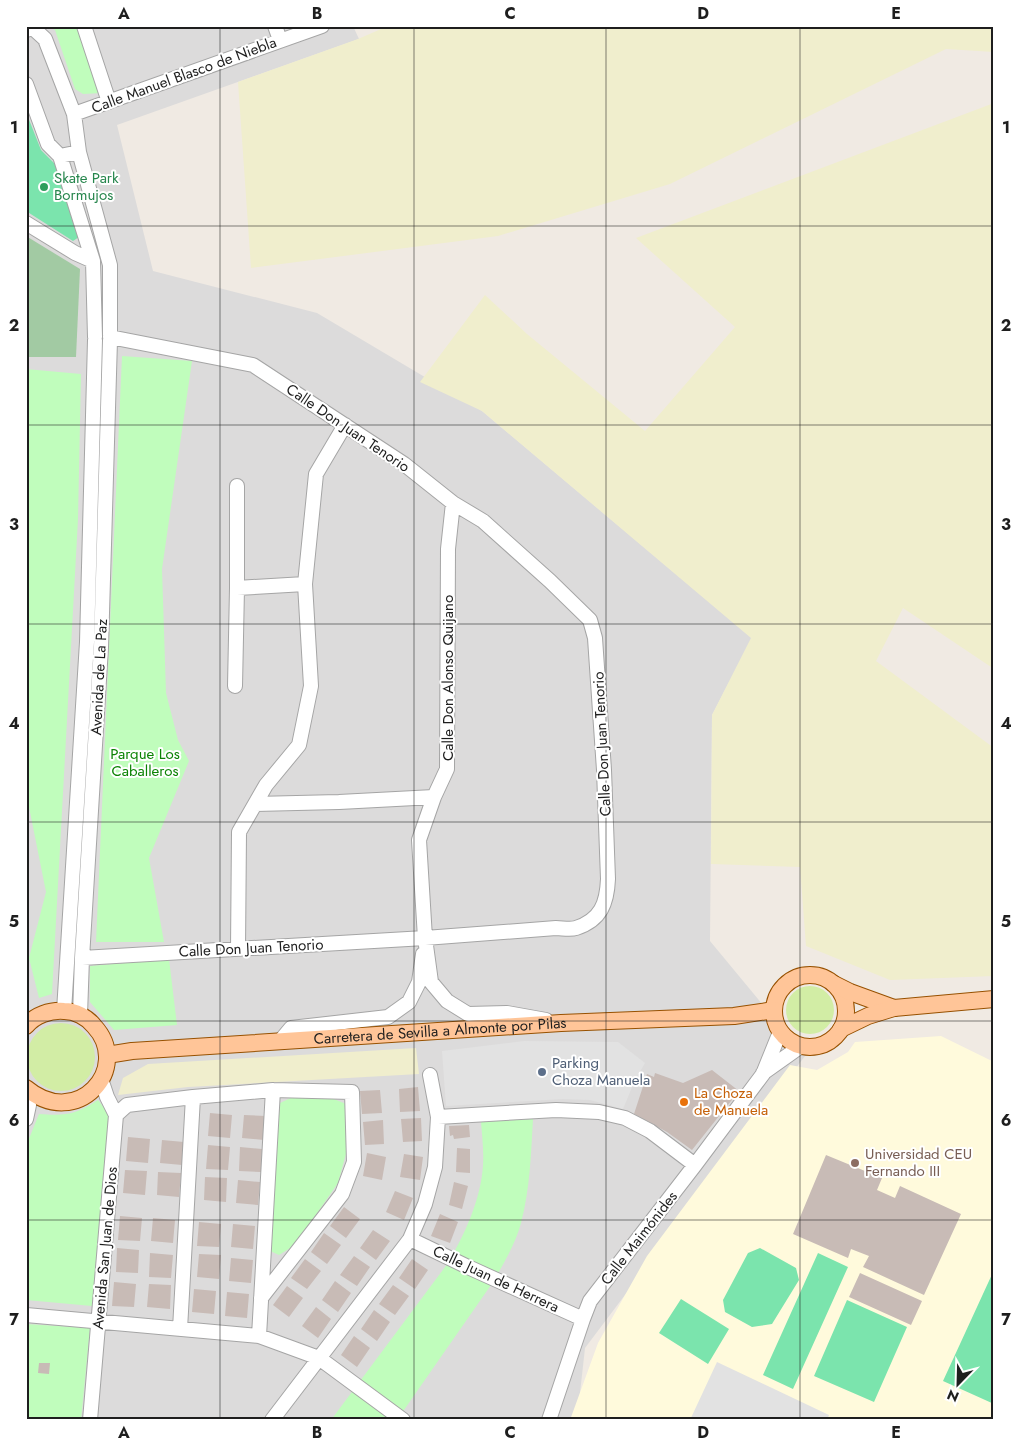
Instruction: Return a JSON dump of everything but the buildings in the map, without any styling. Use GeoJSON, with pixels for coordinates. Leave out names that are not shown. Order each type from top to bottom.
{"type":"FeatureCollection","features":[{"type":"Feature","properties":{"kind":"main road"},"geometry":{"type":"LineString","coordinates":[[894,1008],[850,992],[823,978],[811,975],[800,976],[780,990],[774,1010],[775,1021],[780,1032],[789,1040],[801,1046],[819,1046],[828,1042],[841,1029],[868,1016],[894,1008],[994,999]]}},
{"type":"Feature","properties":{"kind":"main road"},"geometry":{"type":"LineString","coordinates":[[834,984],[841,993],[846,1005],[845,1018],[841,1029]]}},
{"type":"Feature","properties":{"kind":"main road"},"geometry":{"type":"LineString","coordinates":[[963,1003],[994,1004]]}},
{"type":"Feature","properties":{"kind":"main road","name":"Carretera de Sevilla a Almonte por Pilas"},"geometry":{"type":"LineString","coordinates":[[107,1055],[132,1051],[281,1040],[561,1023],[725,1017],[774,1010]]}},
{"type":"Feature","properties":{"kind":"main road"},"geometry":{"type":"LineString","coordinates":[[26,1026],[39,1016],[51,1012],[64,1011],[80,1015],[91,1022],[99,1031],[105,1042],[107,1055],[106,1067],[101,1079],[92,1091],[80,1099],[66,1103],[50,1102],[26,1090]]}},
{"type":"Feature","properties":{"kind":"street"},"geometry":{"type":"LineString","coordinates":[[84,26],[109,102]]}},
{"type":"Feature","properties":{"kind":"street"},"geometry":{"type":"LineString","coordinates":[[275,26],[280,40]]}},
{"type":"Feature","properties":{"kind":"street","name":"Calle Manuel Blasco de Niebla"},"geometry":{"type":"LineString","coordinates":[[74,114],[322,26]]}},
{"type":"Feature","properties":{"kind":"street","name":"Avenida de La Paz"},"geometry":{"type":"LineString","coordinates":[[30,28],[45,39],[74,114],[79,152],[110,265],[110,337],[101,647],[80,1015]]}},
{"type":"Feature","properties":{"kind":"street","name":"Avenida de La Paz"},"geometry":{"type":"LineString","coordinates":[[26,84],[48,144],[60,156],[93,261],[95,339],[87,642],[64,1011]]}},
{"type":"Feature","properties":{"kind":"street"},"geometry":{"type":"LineString","coordinates":[[60,156],[79,152]]}},
{"type":"Feature","properties":{"kind":"street"},"geometry":{"type":"LineString","coordinates":[[26,223],[75,253],[93,261]]}},
{"type":"Feature","properties":{"kind":"street"},"geometry":{"type":"LineString","coordinates":[[95,339],[98,330],[102,329],[107,330],[110,337]]}},
{"type":"Feature","properties":{"kind":"street","name":"Calle Don Juan Tenorio"},"geometry":{"type":"LineString","coordinates":[[82,958],[574,928],[592,920],[602,909],[607,896],[608,879],[604,770],[595,638],[590,620],[483,521],[453,502],[404,464],[253,365],[110,337]]}},
{"type":"Feature","properties":{"kind":"street"},"geometry":{"type":"LineString","coordinates":[[238,949],[238,832],[269,780],[299,745],[311,686],[305,584],[316,474],[344,425]]}},
{"type":"Feature","properties":{"kind":"street"},"geometry":{"type":"LineString","coordinates":[[235,686],[238,588],[238,486]]}},
{"type":"Feature","properties":{"kind":"street","name":"Calle Don Alonso Quijano"},"geometry":{"type":"LineString","coordinates":[[425,938],[419,840],[434,797],[447,769],[448,549],[453,502]]}},
{"type":"Feature","properties":{"kind":"street"},"geometry":{"type":"LineString","coordinates":[[238,588],[305,584]]}},
{"type":"Feature","properties":{"kind":"street"},"geometry":{"type":"LineString","coordinates":[[269,780],[283,803]]}},
{"type":"Feature","properties":{"kind":"street"},"geometry":{"type":"LineString","coordinates":[[254,804],[434,797]]}},
{"type":"Feature","properties":{"kind":"street"},"geometry":{"type":"LineString","coordinates":[[425,938],[431,982],[447,1001],[468,1014],[507,1013],[561,1023]]}},
{"type":"Feature","properties":{"kind":"street"},"geometry":{"type":"LineString","coordinates":[[281,1040],[291,1028],[388,1017],[409,1002],[419,982],[425,938]]}},
{"type":"Feature","properties":{"kind":"street","name":"Calle Maimónides"},"geometry":{"type":"LineString","coordinates":[[549,1420],[582,1319],[590,1301],[763,1074],[780,1032]]}},
{"type":"Feature","properties":{"kind":"street","name":"Calle Maimónides"},"geometry":{"type":"LineString","coordinates":[[763,1074],[801,1046]]}},
{"type":"Feature","properties":{"kind":"street"},"geometry":{"type":"LineString","coordinates":[[272,1420],[410,1238],[425,1204],[435,1167],[438,1117],[430,1075]]}},
{"type":"Feature","properties":{"kind":"street"},"geometry":{"type":"LineString","coordinates":[[101,1079],[106,1097],[116,1115],[127,1105],[193,1097],[273,1090],[352,1092],[354,1162],[342,1194],[261,1298]]}},
{"type":"Feature","properties":{"kind":"street"},"geometry":{"type":"LineString","coordinates":[[26,1090],[29,1105],[26,1119]]}},
{"type":"Feature","properties":{"kind":"street"},"geometry":{"type":"LineString","coordinates":[[259,1336],[273,1090]]}},
{"type":"Feature","properties":{"kind":"street"},"geometry":{"type":"LineString","coordinates":[[180,1329],[193,1097]]}},
{"type":"Feature","properties":{"kind":"street"},"geometry":{"type":"LineString","coordinates":[[438,1117],[556,1110],[598,1112],[625,1118],[650,1131],[695,1165]]}},
{"type":"Feature","properties":{"kind":"street","name":"Avenida San Juan de Dios"},"geometry":{"type":"LineString","coordinates":[[90,1420],[116,1115]]}},
{"type":"Feature","properties":{"kind":"street","name":"Calle Juan de Herrera"},"geometry":{"type":"LineString","coordinates":[[410,1238],[468,1267],[582,1319]]}},
{"type":"Feature","properties":{"kind":"street"},"geometry":{"type":"LineString","coordinates":[[26,1315],[259,1336],[319,1358],[403,1420]]}},
{"type":"Feature","properties":{"kind":"shaded area"},"geometry":{"type":"Polygon","coordinates":[[[26,26],[353,26],[359,39],[117,125],[153,271],[317,313],[482,411],[752,638],[712,715],[710,941],[805,1056],[585,1348],[577,1420],[26,1420],[26,26]]]}},
{"type":"Feature","properties":{"kind":"shaded area"},"geometry":{"type":"Polygon","coordinates":[[[388,26],[994,26],[994,52],[946,49],[670,184],[498,236],[251,268],[238,82],[358,39],[388,26]]]}},
{"type":"Feature","properties":{"kind":"shaded area"},"geometry":{"type":"Polygon","coordinates":[[[994,103],[994,669],[903,608],[876,661],[994,748],[994,976],[890,980],[806,946],[800,867],[711,864],[712,715],[751,638],[482,411],[420,382],[485,295],[527,334],[645,431],[735,327],[636,238],[994,103]]]}},
{"type":"Feature","properties":{"kind":"shaded area","name":"Universidad CEU Fernando III"},"geometry":{"type":"Polygon","coordinates":[[[941,1036],[994,1062],[994,1420],[570,1420],[598,1343],[647,1256],[790,1065],[817,1070],[848,1052],[855,1042],[941,1036]]]}},
{"type":"Feature","properties":{"kind":"shaded area","name":"Parking Choza Manuela"},"geometry":{"type":"Polygon","coordinates":[[[524,1041],[618,1042],[645,1063],[635,1080],[623,1109],[590,1100],[563,1099],[446,1106],[442,1051],[524,1041]]]}},
{"type":"Feature","properties":{"kind":"shaded area"},"geometry":{"type":"Polygon","coordinates":[[[416,1048],[419,1074],[188,1087],[118,1095],[123,1078],[148,1064],[416,1048]]]}},
{"type":"Feature","properties":{"kind":"shaded area"},"geometry":{"type":"Polygon","coordinates":[[[717,1362],[829,1415],[827,1420],[690,1420],[717,1362]]]}},
{"type":"Feature","properties":{"kind":"green space"},"geometry":{"type":"Polygon","coordinates":[[[50,26],[77,26],[102,93],[83,94],[75,89],[55,30],[50,26]]]}},
{"type":"Feature","properties":{"kind":"green space","name":"Skate Park Bormujos"},"geometry":{"type":"Polygon","coordinates":[[[26,112],[41,150],[55,164],[79,237],[73,241],[26,211],[26,112]]]}},
{"type":"Feature","properties":{"kind":"green space"},"geometry":{"type":"Polygon","coordinates":[[[26,236],[80,269],[76,357],[26,357],[26,236]]]}},
{"type":"Feature","properties":{"kind":"green space","name":"Parque Los Caballeros"},"geometry":{"type":"Polygon","coordinates":[[[122,356],[192,361],[162,569],[166,693],[178,740],[189,761],[149,858],[164,942],[96,942],[122,356]]]}},
{"type":"Feature","properties":{"kind":"green space"},"geometry":{"type":"Polygon","coordinates":[[[26,369],[81,374],[78,519],[52,994],[39,998],[29,958],[46,892],[26,792],[26,369]]]}},
{"type":"Feature","properties":{"kind":"green space"},"geometry":{"type":"Polygon","coordinates":[[[169,959],[177,1025],[114,1030],[90,1002],[90,966],[169,959]]]}},
{"type":"Feature","properties":{"kind":"green space"},"geometry":{"type":"Polygon","coordinates":[[[805,986],[815,986],[827,993],[834,1005],[834,1015],[827,1027],[815,1034],[805,1034],[797,1030],[790,1023],[786,1015],[786,1005],[790,997],[797,990],[805,986]]]}},
{"type":"Feature","properties":{"kind":"green space"},"geometry":{"type":"Polygon","coordinates":[[[61,1023],[74,1025],[85,1033],[93,1044],[95,1057],[93,1070],[85,1081],[74,1089],[61,1091],[48,1089],[37,1081],[29,1070],[27,1057],[29,1044],[37,1033],[48,1025],[61,1023]]]}},
{"type":"Feature","properties":{"kind":"green space"},"geometry":{"type":"Polygon","coordinates":[[[297,1095],[329,1097],[346,1104],[347,1150],[338,1183],[295,1245],[279,1255],[268,1250],[280,1103],[297,1095]]]}},
{"type":"Feature","properties":{"kind":"green space"},"geometry":{"type":"Polygon","coordinates":[[[98,1100],[109,1114],[92,1306],[26,1300],[26,1146],[39,1114],[56,1115],[76,1112],[98,1100]]]}},
{"type":"Feature","properties":{"kind":"green space"},"geometry":{"type":"Polygon","coordinates":[[[533,1119],[528,1184],[519,1231],[491,1285],[397,1420],[331,1420],[448,1263],[460,1240],[476,1203],[482,1178],[481,1122],[533,1119]]]}},
{"type":"Feature","properties":{"kind":"green space"},"geometry":{"type":"Polygon","coordinates":[[[760,1248],[796,1268],[799,1280],[772,1324],[752,1327],[725,1312],[723,1300],[748,1253],[760,1248]]]}},
{"type":"Feature","properties":{"kind":"green space"},"geometry":{"type":"Polygon","coordinates":[[[818,1253],[848,1267],[793,1389],[763,1375],[818,1253]]]}},
{"type":"Feature","properties":{"kind":"green space"},"geometry":{"type":"Polygon","coordinates":[[[994,1270],[994,1404],[943,1381],[994,1270]]]}},
{"type":"Feature","properties":{"kind":"green space"},"geometry":{"type":"Polygon","coordinates":[[[681,1299],[729,1329],[708,1364],[659,1333],[681,1299]]]}},
{"type":"Feature","properties":{"kind":"green space"},"geometry":{"type":"Polygon","coordinates":[[[847,1300],[907,1327],[874,1402],[814,1376],[847,1300]]]}},
{"type":"Feature","properties":{"kind":"green space"},"geometry":{"type":"Polygon","coordinates":[[[26,1324],[90,1328],[81,1420],[26,1420],[26,1324]]]}},
{"type":"Feature","properties":{"kind":"place","name":"Skate Park Bormujos"},"geometry":{"type":"Point","coordinates":[44,187]}},
{"type":"Feature","properties":{"kind":"place","name":"Parking Choza Manuela"},"geometry":{"type":"Point","coordinates":[542,1072]}},
{"type":"Feature","properties":{"kind":"place","name":"La Choza de Manuela"},"geometry":{"type":"Point","coordinates":[684,1102]}},
{"type":"Feature","properties":{"kind":"place","name":"Universidad CEU Fernando III"},"geometry":{"type":"Point","coordinates":[855,1163]}}]}
